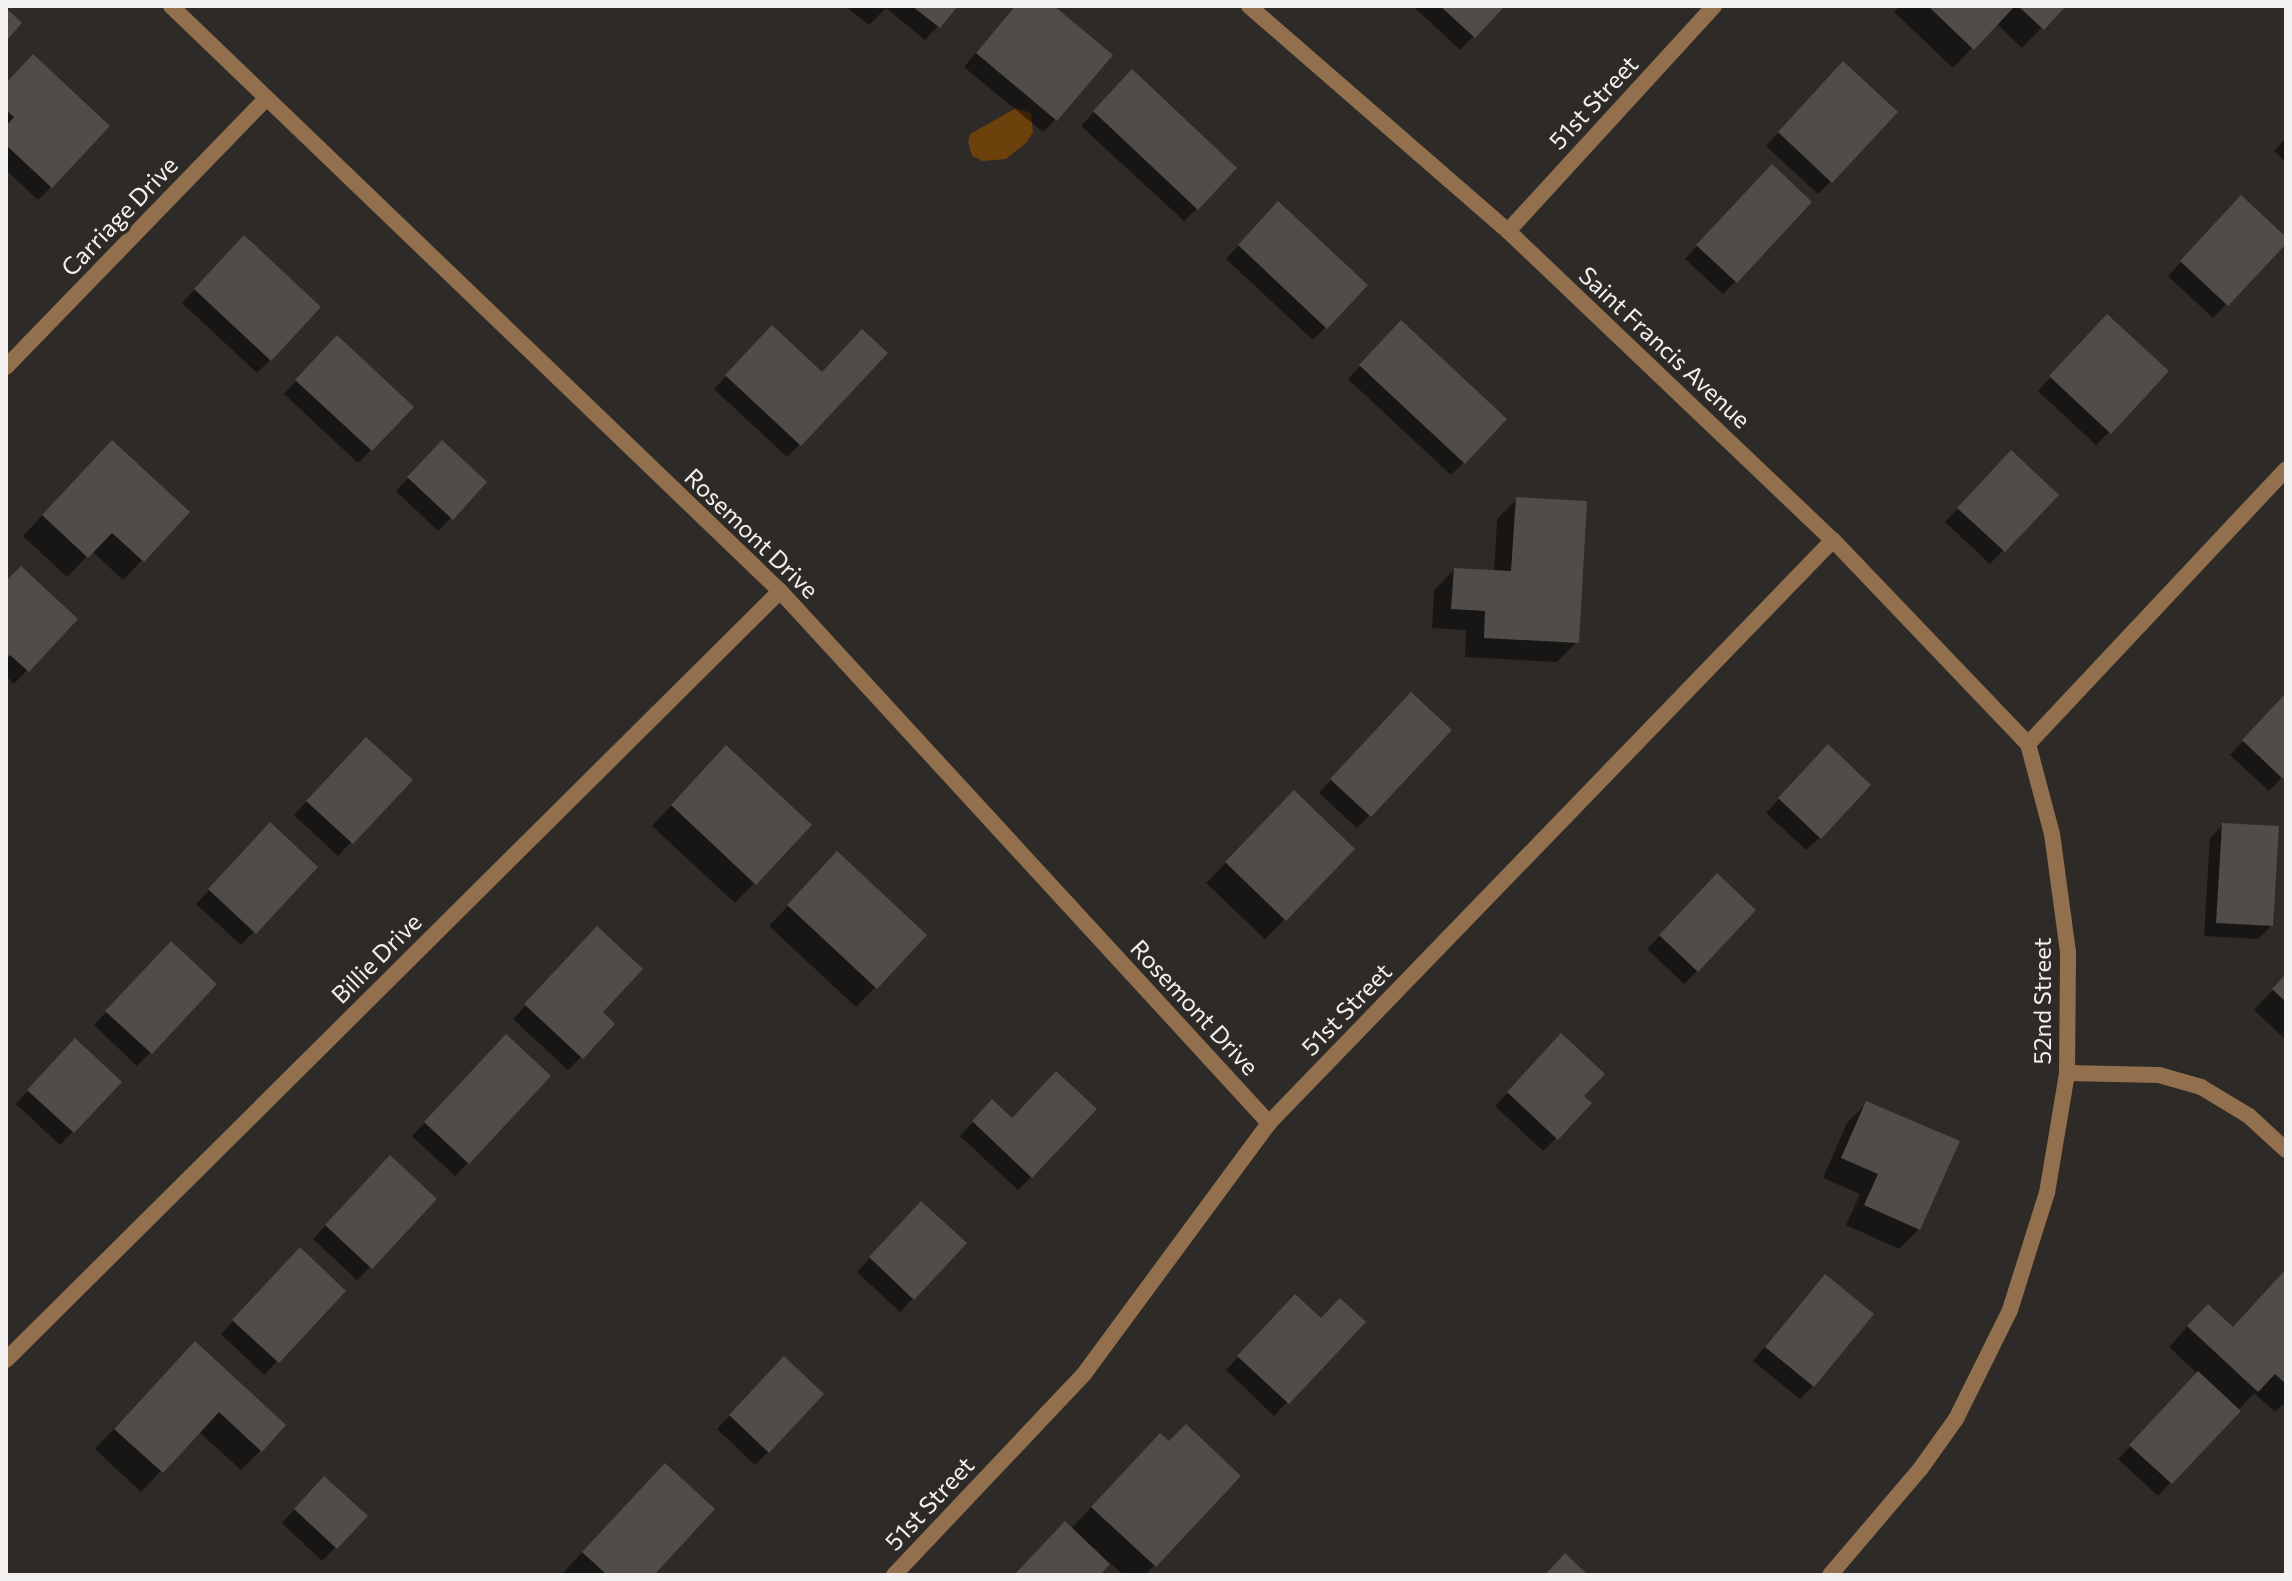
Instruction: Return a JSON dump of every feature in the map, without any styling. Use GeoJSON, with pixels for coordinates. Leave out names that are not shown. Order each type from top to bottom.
{"type":"FeatureCollection","features":[{"type":"Feature","properties":{"kind":"street","name":"Rosemont Drive"},"geometry":{"type":"LineString","coordinates":[[171,6],[780,591],[1269,1123]]}},
{"type":"Feature","properties":{"kind":"street","name":"Saint Francis Avenue"},"geometry":{"type":"LineString","coordinates":[[1249,6],[1508,231],[1833,540],[2028,744]]}},
{"type":"Feature","properties":{"kind":"street","name":"51st Street"},"geometry":{"type":"LineString","coordinates":[[1508,231],[1714,6]]}},
{"type":"Feature","properties":{"kind":"street","name":"Carriage Drive"},"geometry":{"type":"LineString","coordinates":[[6,367],[266,99]]}},
{"type":"Feature","properties":{"kind":"street"},"geometry":{"type":"LineString","coordinates":[[2028,744],[2286,469]]}},
{"type":"Feature","properties":{"kind":"street","name":"51st Street"},"geometry":{"type":"LineString","coordinates":[[894,1575],[1084,1374],[1269,1123],[1833,540]]}},
{"type":"Feature","properties":{"kind":"street","name":"Billie Drive"},"geometry":{"type":"LineString","coordinates":[[6,1360],[780,591]]}},
{"type":"Feature","properties":{"kind":"street","name":"52nd Street"},"geometry":{"type":"LineString","coordinates":[[1830,1575],[1921,1468],[1956,1419],[1985,1365],[2031,1252],[2050,1178],[2067,1073],[2070,1013],[2063,893],[2052,834],[2028,744]]}},
{"type":"Feature","properties":{"kind":"street"},"geometry":{"type":"LineString","coordinates":[[2067,1073],[2159,1075],[2201,1087],[2249,1116],[2286,1150]]}},
{"type":"Feature","properties":{"kind":"shaded area"},"geometry":{"type":"Polygon","coordinates":[[[1016,108],[1031,113],[1033,132],[1027,142],[1006,159],[983,161],[972,156],[968,142],[970,134],[1016,108]]]}},
{"type":"Feature","properties":{"kind":"building"},"geometry":{"type":"Polygon","coordinates":[[[912,6],[958,6],[940,28],[912,6]]]}},
{"type":"Feature","properties":{"kind":"building"},"geometry":{"type":"Polygon","coordinates":[[[1015,6],[1054,6],[1113,55],[1057,121],[976,53],[1015,6]]]}},
{"type":"Feature","properties":{"kind":"building"},"geometry":{"type":"Polygon","coordinates":[[[1440,6],[1505,6],[1475,38],[1440,6]]]}},
{"type":"Feature","properties":{"kind":"building"},"geometry":{"type":"Polygon","coordinates":[[[1928,6],[2015,6],[1974,50],[1928,6]]]}},
{"type":"Feature","properties":{"kind":"building"},"geometry":{"type":"Polygon","coordinates":[[[2018,6],[2066,6],[2044,30],[2018,6]]]}},
{"type":"Feature","properties":{"kind":"building"},"geometry":{"type":"Polygon","coordinates":[[[6,8],[22,23],[6,41],[6,8]]]}},
{"type":"Feature","properties":{"kind":"building"},"geometry":{"type":"Polygon","coordinates":[[[33,54],[110,126],[52,188],[6,145],[6,126],[14,117],[6,110],[6,83],[33,54]]]}},
{"type":"Feature","properties":{"kind":"building"},"geometry":{"type":"Polygon","coordinates":[[[1843,61],[1898,112],[1832,183],[1778,132],[1843,61]]]}},
{"type":"Feature","properties":{"kind":"building"},"geometry":{"type":"Polygon","coordinates":[[[1132,69],[1237,168],[1198,210],[1093,111],[1132,69]]]}},
{"type":"Feature","properties":{"kind":"building"},"geometry":{"type":"Polygon","coordinates":[[[1772,164],[1812,202],[1737,283],[1696,245],[1772,164]]]}},
{"type":"Feature","properties":{"kind":"building"},"geometry":{"type":"Polygon","coordinates":[[[2241,195],[2286,237],[2286,244],[2228,306],[2180,261],[2241,195]]]}},
{"type":"Feature","properties":{"kind":"building"},"geometry":{"type":"Polygon","coordinates":[[[1278,201],[1368,285],[1327,329],[1238,245],[1278,201]]]}},
{"type":"Feature","properties":{"kind":"building"},"geometry":{"type":"Polygon","coordinates":[[[244,235],[321,307],[271,361],[194,289],[244,235]]]}},
{"type":"Feature","properties":{"kind":"building"},"geometry":{"type":"Polygon","coordinates":[[[2107,314],[2169,371],[2111,434],[2049,376],[2107,314]]]}},
{"type":"Feature","properties":{"kind":"building"},"geometry":{"type":"Polygon","coordinates":[[[1401,320],[1507,419],[1465,464],[1359,365],[1401,320]]]}},
{"type":"Feature","properties":{"kind":"building"},"geometry":{"type":"Polygon","coordinates":[[[772,325],[822,372],[862,329],[888,353],[801,446],[725,375],[772,325]]]}},
{"type":"Feature","properties":{"kind":"building"},"geometry":{"type":"Polygon","coordinates":[[[337,335],[414,407],[372,451],[295,380],[337,335]]]}},
{"type":"Feature","properties":{"kind":"building"},"geometry":{"type":"Polygon","coordinates":[[[112,440],[190,512],[144,562],[112,533],[88,558],[42,515],[112,440]]]}},
{"type":"Feature","properties":{"kind":"building"},"geometry":{"type":"Polygon","coordinates":[[[442,440],[487,482],[453,520],[407,477],[442,440]]]}},
{"type":"Feature","properties":{"kind":"building"},"geometry":{"type":"Polygon","coordinates":[[[2011,450],[2059,495],[2005,552],[1957,508],[2011,450]]]}},
{"type":"Feature","properties":{"kind":"building"},"geometry":{"type":"Polygon","coordinates":[[[1516,497],[1587,501],[1579,643],[1484,638],[1485,611],[1451,609],[1454,568],[1511,571],[1516,497]]]}},
{"type":"Feature","properties":{"kind":"building"},"geometry":{"type":"Polygon","coordinates":[[[21,566],[78,619],[29,672],[10,655],[6,659],[6,581],[21,566]]]}},
{"type":"Feature","properties":{"kind":"building"},"geometry":{"type":"Polygon","coordinates":[[[1411,692],[1452,730],[1371,817],[1330,779],[1411,692]]]}},
{"type":"Feature","properties":{"kind":"building"},"geometry":{"type":"Polygon","coordinates":[[[2286,693],[2286,776],[2283,779],[2242,740],[2286,693]]]}},
{"type":"Feature","properties":{"kind":"building"},"geometry":{"type":"Polygon","coordinates":[[[366,737],[413,780],[353,844],[306,801],[366,737]]]}},
{"type":"Feature","properties":{"kind":"building"},"geometry":{"type":"Polygon","coordinates":[[[1828,744],[1871,785],[1821,839],[1778,798],[1828,744]]]}},
{"type":"Feature","properties":{"kind":"building"},"geometry":{"type":"Polygon","coordinates":[[[726,745],[812,825],[756,885],[671,805],[726,745]]]}},
{"type":"Feature","properties":{"kind":"building"},"geometry":{"type":"Polygon","coordinates":[[[1294,790],[1355,849],[1286,921],[1225,862],[1294,790]]]}},
{"type":"Feature","properties":{"kind":"building"},"geometry":{"type":"Polygon","coordinates":[[[270,822],[318,867],[256,934],[208,889],[270,822]]]}},
{"type":"Feature","properties":{"kind":"building"},"geometry":{"type":"Polygon","coordinates":[[[2222,823],[2279,826],[2273,926],[2216,923],[2222,823]]]}},
{"type":"Feature","properties":{"kind":"building"},"geometry":{"type":"Polygon","coordinates":[[[837,851],[927,935],[877,989],[787,905],[837,851]]]}},
{"type":"Feature","properties":{"kind":"building"},"geometry":{"type":"Polygon","coordinates":[[[1717,873],[1756,910],[1698,972],[1659,935],[1717,873]]]}},
{"type":"Feature","properties":{"kind":"building"},"geometry":{"type":"Polygon","coordinates":[[[597,926],[643,969],[603,1012],[615,1024],[583,1059],[524,1004],[597,926]]]}},
{"type":"Feature","properties":{"kind":"building"},"geometry":{"type":"Polygon","coordinates":[[[171,941],[217,984],[152,1054],[105,1011],[171,941]]]}},
{"type":"Feature","properties":{"kind":"building"},"geometry":{"type":"Polygon","coordinates":[[[2286,974],[2286,1002],[2272,989],[2286,974]]]}},
{"type":"Feature","properties":{"kind":"building"},"geometry":{"type":"Polygon","coordinates":[[[1561,1033],[1605,1074],[1584,1096],[1592,1103],[1558,1140],[1507,1092],[1561,1033]]]}},
{"type":"Feature","properties":{"kind":"building"},"geometry":{"type":"Polygon","coordinates":[[[506,1034],[551,1076],[469,1164],[424,1122],[506,1034]]]}},
{"type":"Feature","properties":{"kind":"building"},"geometry":{"type":"Polygon","coordinates":[[[75,1038],[122,1082],[74,1133],[27,1090],[75,1038]]]}},
{"type":"Feature","properties":{"kind":"building"},"geometry":{"type":"Polygon","coordinates":[[[1056,1071],[1097,1109],[1032,1178],[972,1121],[992,1099],[1012,1118],[1056,1071]]]}},
{"type":"Feature","properties":{"kind":"building"},"geometry":{"type":"Polygon","coordinates":[[[1866,1101],[1960,1141],[1920,1230],[1864,1205],[1878,1174],[1841,1158],[1866,1101]]]}},
{"type":"Feature","properties":{"kind":"building"},"geometry":{"type":"Polygon","coordinates":[[[390,1155],[437,1199],[372,1269],[325,1225],[390,1155]]]}},
{"type":"Feature","properties":{"kind":"building"},"geometry":{"type":"Polygon","coordinates":[[[921,1201],[967,1243],[914,1300],[869,1257],[921,1201]]]}},
{"type":"Feature","properties":{"kind":"building"},"geometry":{"type":"Polygon","coordinates":[[[300,1247],[346,1291],[279,1363],[232,1320],[300,1247]]]}},
{"type":"Feature","properties":{"kind":"building"},"geometry":{"type":"Polygon","coordinates":[[[2286,1269],[2286,1384],[2275,1374],[2258,1392],[2187,1326],[2208,1304],[2233,1327],[2286,1269]]]}},
{"type":"Feature","properties":{"kind":"building"},"geometry":{"type":"Polygon","coordinates":[[[1825,1274],[1874,1314],[1814,1387],[1765,1347],[1825,1274]]]}},
{"type":"Feature","properties":{"kind":"building"},"geometry":{"type":"Polygon","coordinates":[[[1295,1294],[1321,1318],[1340,1298],[1366,1322],[1289,1404],[1237,1356],[1295,1294]]]}},
{"type":"Feature","properties":{"kind":"building"},"geometry":{"type":"Polygon","coordinates":[[[195,1341],[286,1425],[262,1452],[219,1412],[163,1473],[114,1429],[195,1341]]]}},
{"type":"Feature","properties":{"kind":"building"},"geometry":{"type":"Polygon","coordinates":[[[784,1356],[824,1394],[769,1453],[729,1415],[784,1356]]]}},
{"type":"Feature","properties":{"kind":"building"},"geometry":{"type":"Polygon","coordinates":[[[2198,1371],[2241,1411],[2172,1484],[2129,1445],[2198,1371]]]}},
{"type":"Feature","properties":{"kind":"building"},"geometry":{"type":"Polygon","coordinates":[[[1186,1424],[1241,1476],[1156,1567],[1091,1507],[1160,1433],[1169,1441],[1186,1424]]]}},
{"type":"Feature","properties":{"kind":"building"},"geometry":{"type":"Polygon","coordinates":[[[665,1463],[715,1509],[654,1575],[607,1575],[582,1552],[665,1463]]]}},
{"type":"Feature","properties":{"kind":"building"},"geometry":{"type":"Polygon","coordinates":[[[324,1476],[368,1516],[337,1549],[294,1509],[324,1476]]]}},
{"type":"Feature","properties":{"kind":"building"},"geometry":{"type":"Polygon","coordinates":[[[1065,1521],[1110,1564],[1100,1575],[1014,1575],[1065,1521]]]}},
{"type":"Feature","properties":{"kind":"building"},"geometry":{"type":"Polygon","coordinates":[[[1565,1553],[1588,1575],[1545,1575],[1565,1553]]]}}]}
